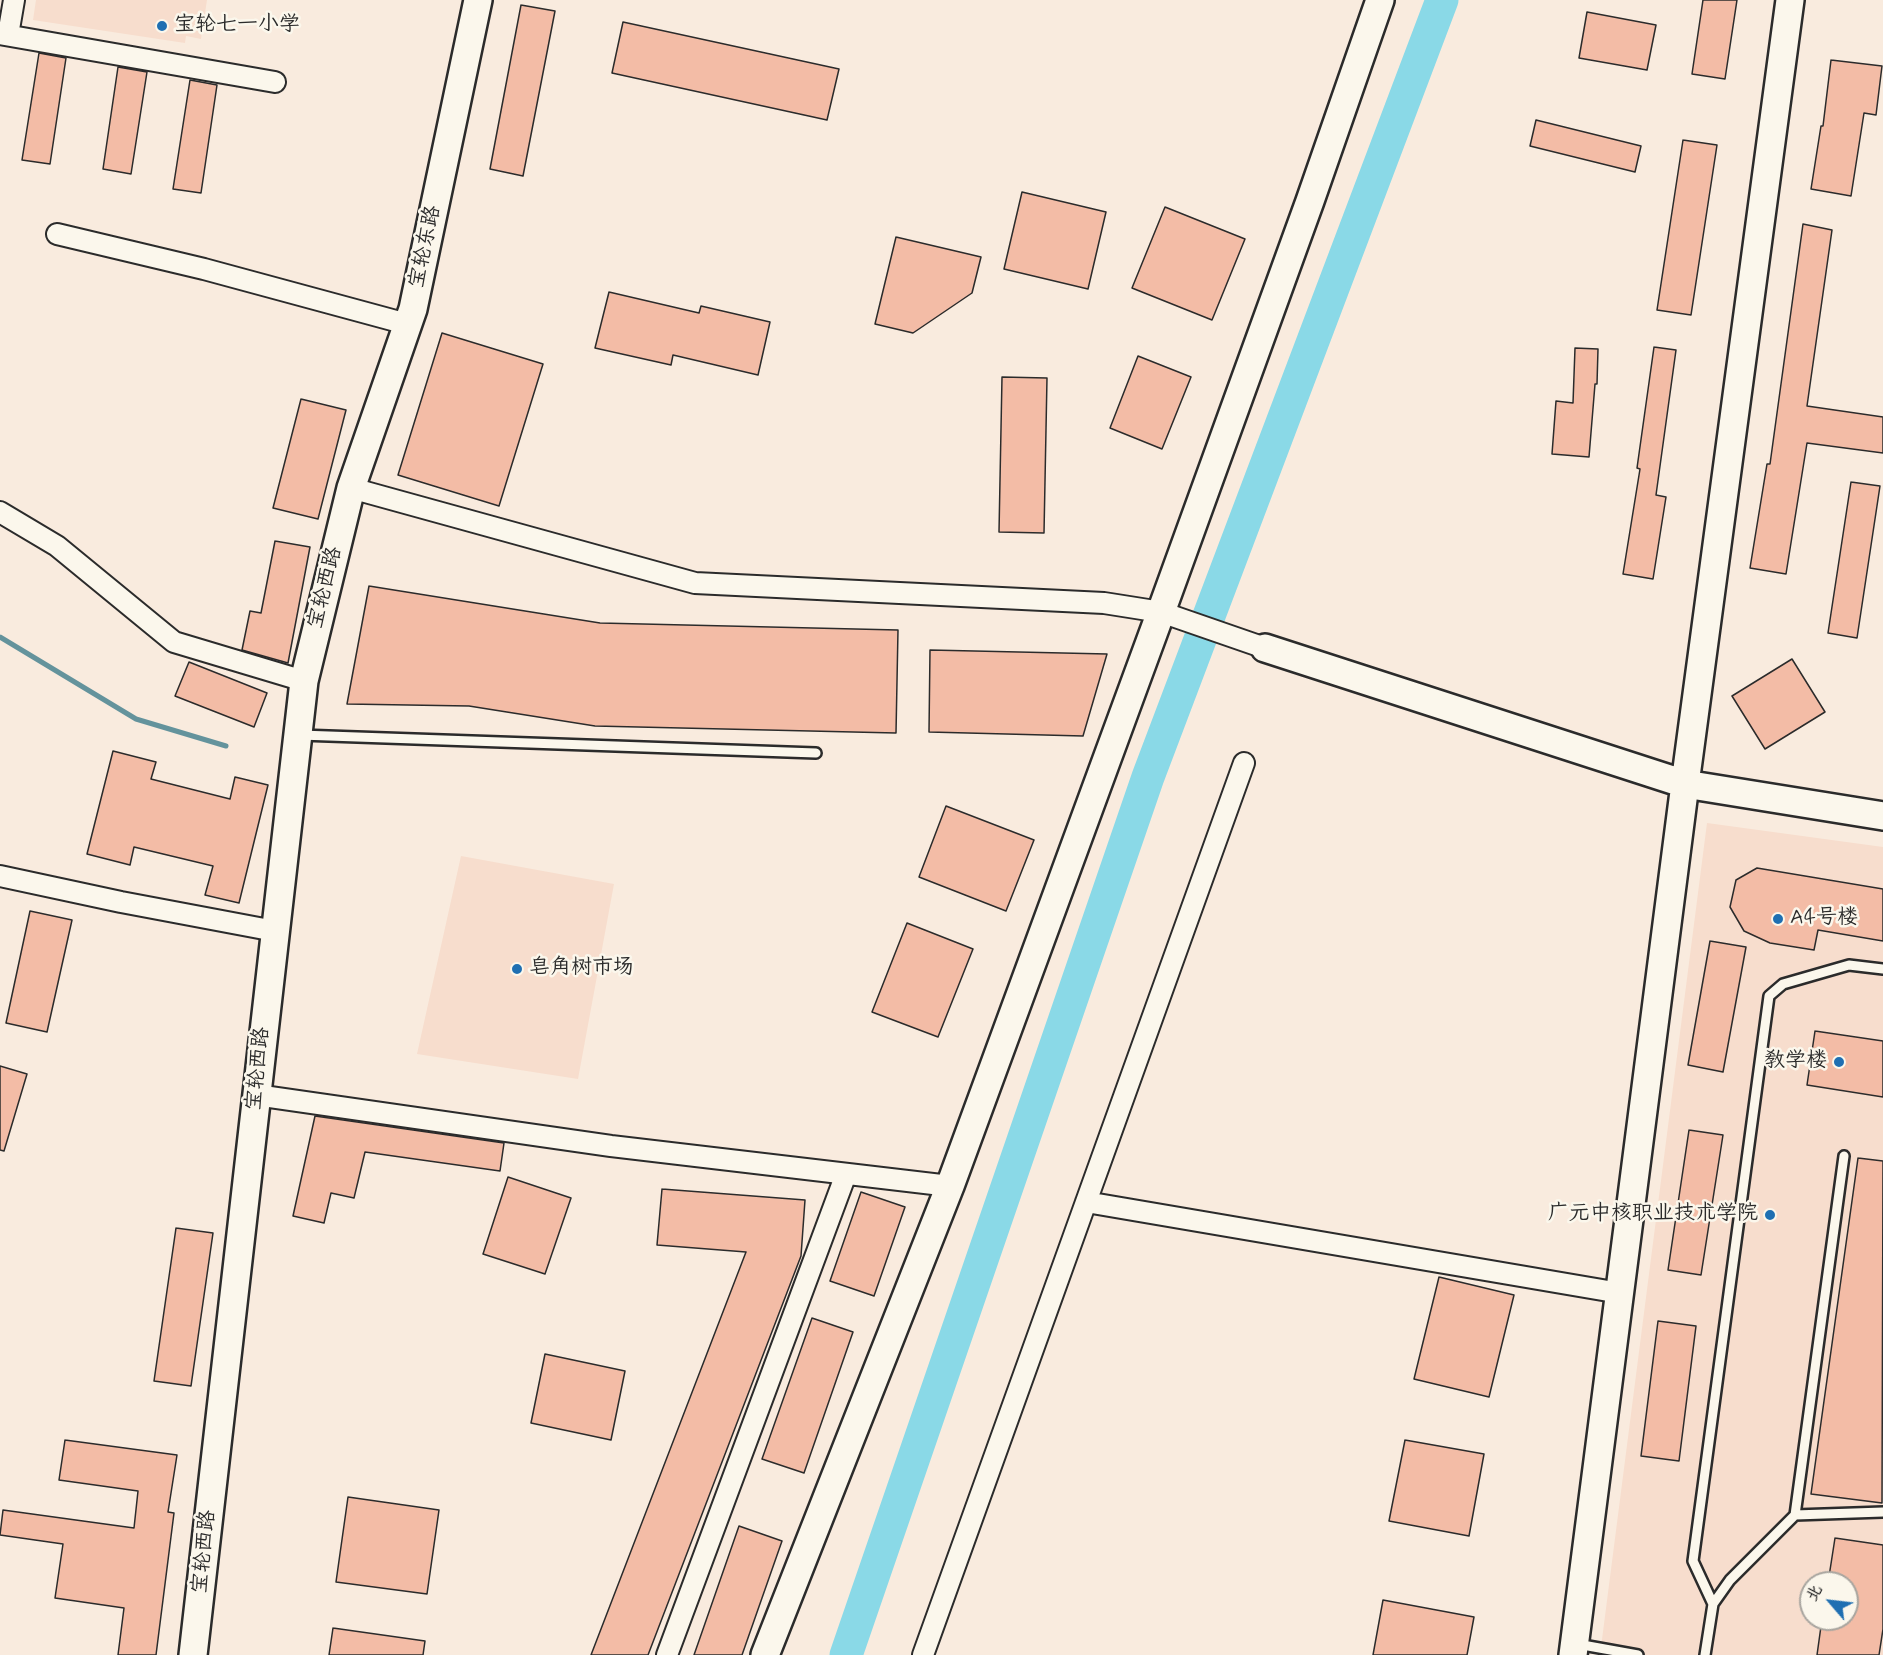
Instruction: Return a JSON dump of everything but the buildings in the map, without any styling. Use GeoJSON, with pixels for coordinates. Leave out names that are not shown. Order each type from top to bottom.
{"type":"FeatureCollection","features":[{"type":"Feature","properties":{"kind":"street"},"geometry":{"type":"LineString","coordinates":[[14,0],[4,35],[275,82]]}},
{"type":"Feature","properties":{"kind":"street","name":"宝轮东路"},"geometry":{"type":"LineString","coordinates":[[351,488],[412,309],[478,0]]}},
{"type":"Feature","properties":{"kind":"street"},"geometry":{"type":"LineString","coordinates":[[765,1655],[1172,615],[1310,201],[1380,0]]}},
{"type":"Feature","properties":{"kind":"street"},"geometry":{"type":"LineString","coordinates":[[1574,1649],[1685,784],[1790,0]]}},
{"type":"Feature","properties":{"kind":"street"},"geometry":{"type":"LineString","coordinates":[[57,234],[204,269],[407,324]]}},
{"type":"Feature","properties":{"kind":"street"},"geometry":{"type":"LineString","coordinates":[[351,488],[695,583],[1104,603],[1172,615],[1265,648],[1685,784],[1883,816]]}},
{"type":"Feature","properties":{"kind":"street","name":"宝轮西路"},"geometry":{"type":"LineString","coordinates":[[193,1655],[303,681],[351,488]]}},
{"type":"Feature","properties":{"kind":"street"},"geometry":{"type":"LineString","coordinates":[[0,512],[57,546],[174,642],[303,681]]}},
{"type":"Feature","properties":{"kind":"street"},"geometry":{"type":"LineString","coordinates":[[923,1655],[1244,763]]}},
{"type":"Feature","properties":{"kind":"street"},"geometry":{"type":"LineString","coordinates":[[0,876],[275,931]]}},
{"type":"Feature","properties":{"kind":"street"},"geometry":{"type":"LineString","coordinates":[[256,1095],[611,1146],[950,1186]]}},
{"type":"Feature","properties":{"kind":"street"},"geometry":{"type":"LineString","coordinates":[[667,1655],[846,1174]]}},
{"type":"Feature","properties":{"kind":"street"},"geometry":{"type":"LineString","coordinates":[[1086,1202],[1620,1293]]}},
{"type":"Feature","properties":{"kind":"lane"},"geometry":{"type":"LineString","coordinates":[[297,735],[816,753]]}},
{"type":"Feature","properties":{"kind":"lane"},"geometry":{"type":"LineString","coordinates":[[1713,1604],[1693,1561],[1769,996],[1783,984],[1849,965],[1883,969]]}},
{"type":"Feature","properties":{"kind":"lane"},"geometry":{"type":"LineString","coordinates":[[1705,1655],[1713,1604],[1730,1580],[1795,1515],[1844,1156]]}},
{"type":"Feature","properties":{"kind":"lane"},"geometry":{"type":"LineString","coordinates":[[1795,1515],[1883,1512]]}},
{"type":"Feature","properties":{"kind":"lane"},"geometry":{"type":"LineString","coordinates":[[1574,1649],[1638,1655]]}},
{"type":"Feature","properties":{"kind":"shaded area","name":"宝轮七一小学"},"geometry":{"type":"Polygon","coordinates":[[[36,0],[207,0],[201,39],[186,36],[185,43],[33,20],[36,0]]]}},
{"type":"Feature","properties":{"kind":"shaded area","name":"广元中核职业技术学院"},"geometry":{"type":"Polygon","coordinates":[[[1707,823],[1883,847],[1883,1655],[1600,1655],[1707,823]]]}},
{"type":"Feature","properties":{"kind":"shaded area","name":"皂角树市场"},"geometry":{"type":"Polygon","coordinates":[[[461,856],[614,884],[578,1079],[417,1054],[461,856]]]}},
{"type":"Feature","properties":{"kind":"waterway"},"geometry":{"type":"LineString","coordinates":[[846,1655],[1148,777],[1442,0]]}},
{"type":"Feature","properties":{"kind":"waterway"},"geometry":{"type":"LineString","coordinates":[[0,637],[136,719],[226,746]]}},
{"type":"Feature","properties":{"kind":"place","name":"宝轮七一小学"},"geometry":{"type":"Point","coordinates":[162,26]}},
{"type":"Feature","properties":{"kind":"place","name":"A4号楼"},"geometry":{"type":"Point","coordinates":[1778,919]}},
{"type":"Feature","properties":{"kind":"place","name":"皂角树市场"},"geometry":{"type":"Point","coordinates":[517,969]}},
{"type":"Feature","properties":{"kind":"place","name":"教学楼"},"geometry":{"type":"Point","coordinates":[1839,1062]}},
{"type":"Feature","properties":{"kind":"place","name":"广元中核职业技术学院"},"geometry":{"type":"Point","coordinates":[1770,1215]}}]}
